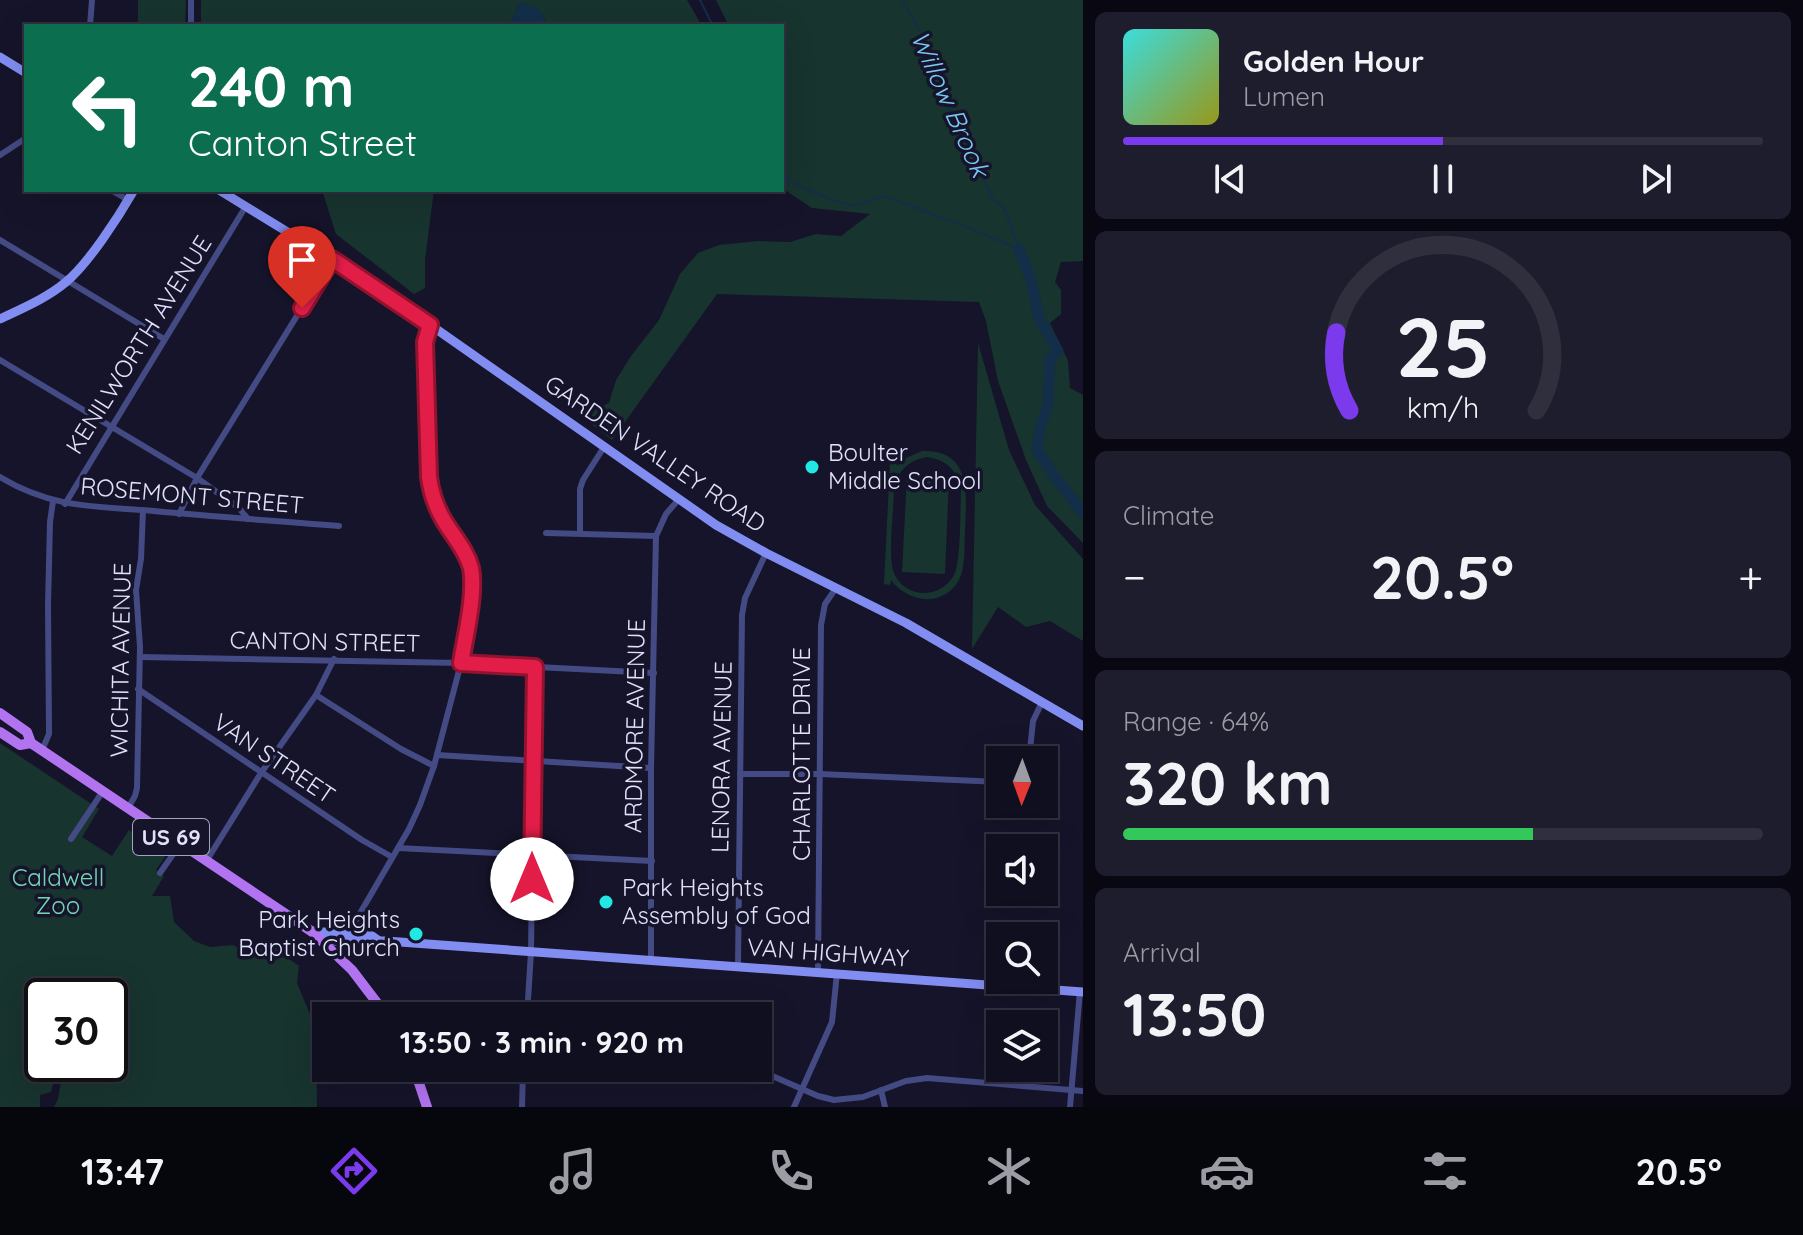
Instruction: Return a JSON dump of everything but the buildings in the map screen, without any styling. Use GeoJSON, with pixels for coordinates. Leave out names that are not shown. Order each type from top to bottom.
{"type":"FeatureCollection","features":[{"type":"Feature","properties":{"kind":"main road","name":"US 69"},"geometry":{"type":"LineString","coordinates":[[0,713],[27,732],[31,743],[311,931],[352,970],[376,1002]]}},
{"type":"Feature","properties":{"kind":"main road","name":"US 69"},"geometry":{"type":"LineString","coordinates":[[0,732],[20,745],[31,743]]}},
{"type":"Feature","properties":{"kind":"main road"},"geometry":{"type":"LineString","coordinates":[[419,1082],[427,1107]]}},
{"type":"Feature","properties":{"kind":"street"},"geometry":{"type":"LineString","coordinates":[[90,24],[92,0]]}},
{"type":"Feature","properties":{"kind":"street"},"geometry":{"type":"LineString","coordinates":[[191,0],[191,24]]}},
{"type":"Feature","properties":{"kind":"street"},"geometry":{"type":"LineString","coordinates":[[0,57],[24,72]]}},
{"type":"Feature","properties":{"kind":"street"},"geometry":{"type":"LineString","coordinates":[[0,155],[24,139]]}},
{"type":"Feature","properties":{"kind":"street"},"geometry":{"type":"LineString","coordinates":[[114,192],[128,200]]}},
{"type":"Feature","properties":{"kind":"street"},"geometry":{"type":"LineString","coordinates":[[0,319],[39,300],[67,281],[88,258],[133,192]]}},
{"type":"Feature","properties":{"kind":"street","name":"GARDEN VALLEY ROAD"},"geometry":{"type":"LineString","coordinates":[[222,192],[332,259],[430,325],[716,525],[906,623],[1083,726]]}},
{"type":"Feature","properties":{"kind":"street","name":"KENILWORTH AVENUE"},"geometry":{"type":"LineString","coordinates":[[65,504],[246,206]]}},
{"type":"Feature","properties":{"kind":"street"},"geometry":{"type":"LineString","coordinates":[[0,240],[164,339]]}},
{"type":"Feature","properties":{"kind":"street"},"geometry":{"type":"LineString","coordinates":[[179,514],[197,478],[332,259]]}},
{"type":"Feature","properties":{"kind":"street"},"geometry":{"type":"LineString","coordinates":[[348,934],[398,848],[420,805],[434,766],[461,663],[472,583],[467,557],[437,508],[430,484],[425,342],[430,325]]}},
{"type":"Feature","properties":{"kind":"street"},"geometry":{"type":"LineString","coordinates":[[0,360],[197,478],[239,508],[248,519]]}},
{"type":"Feature","properties":{"kind":"street"},"geometry":{"type":"LineString","coordinates":[[580,533],[580,489],[604,447]]}},
{"type":"Feature","properties":{"kind":"street","name":"ROSEMONT STREET"},"geometry":{"type":"LineString","coordinates":[[0,477],[28,492],[65,504],[339,526]]}},
{"type":"Feature","properties":{"kind":"street"},"geometry":{"type":"LineString","coordinates":[[546,533],[656,536],[666,514],[679,499]]}},
{"type":"Feature","properties":{"kind":"street"},"geometry":{"type":"LineString","coordinates":[[42,750],[49,734],[48,605],[53,501]]}},
{"type":"Feature","properties":{"kind":"street","name":"WICHITA AVENUE"},"geometry":{"type":"LineString","coordinates":[[127,808],[137,788],[140,657],[136,590],[143,510]]}},
{"type":"Feature","properties":{"kind":"street","name":"ARDMORE AVENUE"},"geometry":{"type":"LineString","coordinates":[[651,960],[656,536]]}},
{"type":"Feature","properties":{"kind":"street","name":"LENORA AVENUE"},"geometry":{"type":"LineString","coordinates":[[738,967],[742,615],[745,598],[766,553]]}},
{"type":"Feature","properties":{"kind":"street","name":"CHARLOTTE DRIVE"},"geometry":{"type":"LineString","coordinates":[[818,972],[821,625],[825,604],[836,588]]}},
{"type":"Feature","properties":{"kind":"street","name":"CANTON STREET"},"geometry":{"type":"LineString","coordinates":[[140,657],[334,659],[654,673]]}},
{"type":"Feature","properties":{"kind":"street"},"geometry":{"type":"LineString","coordinates":[[207,860],[261,773],[316,695],[334,659]]}},
{"type":"Feature","properties":{"kind":"street"},"geometry":{"type":"LineString","coordinates":[[528,1002],[535,667]]}},
{"type":"Feature","properties":{"kind":"street","name":"VAN STREET"},"geometry":{"type":"LineString","coordinates":[[138,689],[392,857]]}},
{"type":"Feature","properties":{"kind":"street"},"geometry":{"type":"LineString","coordinates":[[316,695],[401,749],[434,766]]}},
{"type":"Feature","properties":{"kind":"street"},"geometry":{"type":"LineString","coordinates":[[1030,746],[1033,721],[1042,702]]}},
{"type":"Feature","properties":{"kind":"street"},"geometry":{"type":"LineString","coordinates":[[437,755],[651,768]]}},
{"type":"Feature","properties":{"kind":"street"},"geometry":{"type":"LineString","coordinates":[[740,774],[986,781]]}},
{"type":"Feature","properties":{"kind":"street"},"geometry":{"type":"LineString","coordinates":[[71,839],[103,791]]}},
{"type":"Feature","properties":{"kind":"street"},"geometry":{"type":"LineString","coordinates":[[160,873],[181,843]]}},
{"type":"Feature","properties":{"kind":"street"},"geometry":{"type":"LineString","coordinates":[[398,848],[652,861]]}},
{"type":"Feature","properties":{"kind":"street","name":"VAN HIGHWAY"},"geometry":{"type":"LineString","coordinates":[[311,931],[372,936],[379,941]]}},
{"type":"Feature","properties":{"kind":"street","name":"VAN HIGHWAY"},"geometry":{"type":"LineString","coordinates":[[322,940],[370,944],[379,941],[1082,992]]}},
{"type":"Feature","properties":{"kind":"street"},"geometry":{"type":"LineString","coordinates":[[794,1107],[833,1017],[837,973]]}},
{"type":"Feature","properties":{"kind":"street"},"geometry":{"type":"LineString","coordinates":[[1070,1107],[1082,992]]}},
{"type":"Feature","properties":{"kind":"street"},"geometry":{"type":"LineString","coordinates":[[772,1076],[834,1100],[863,1097],[906,1081],[927,1078],[1083,1091]]}},
{"type":"Feature","properties":{"kind":"street"},"geometry":{"type":"LineString","coordinates":[[522,1107],[523,1082]]}},
{"type":"Feature","properties":{"kind":"street"},"geometry":{"type":"LineString","coordinates":[[881,1090],[885,1107]]}},
{"type":"Feature","properties":{"kind":"green space"},"geometry":{"type":"Polygon","coordinates":[[[138,0],[186,0],[185,24],[138,24],[138,0]]]}},
{"type":"Feature","properties":{"kind":"green space"},"geometry":{"type":"Polygon","coordinates":[[[201,0],[687,0],[701,24],[546,24],[538,10],[519,3],[511,24],[201,24],[201,0]]]}},
{"type":"Feature","properties":{"kind":"green space"},"geometry":{"type":"Polygon","coordinates":[[[716,0],[1083,0],[1083,261],[1061,262],[1055,282],[1061,290],[1061,314],[1050,323],[1068,361],[1070,388],[1083,395],[1083,543],[1047,506],[1026,460],[998,381],[979,302],[717,294],[612,440],[581,416],[609,403],[616,380],[659,320],[680,274],[698,253],[719,245],[790,242],[816,234],[841,236],[870,214],[812,208],[784,189],[784,24],[728,24],[716,0]]]}},
{"type":"Feature","properties":{"kind":"green space"},"geometry":{"type":"Polygon","coordinates":[[[323,192],[434,192],[425,260],[425,288],[414,294],[336,234],[323,192]]]}},
{"type":"Feature","properties":{"kind":"green space"},"geometry":{"type":"Polygon","coordinates":[[[978,343],[1009,450],[1035,505],[1083,559],[1083,641],[1050,621],[1026,627],[998,607],[972,649],[978,343]]]}},
{"type":"Feature","properties":{"kind":"green space"},"geometry":{"type":"Polygon","coordinates":[[[922,451],[939,452],[958,466],[963,477],[966,503],[963,569],[952,589],[935,598],[925,599],[907,594],[891,580],[890,585],[884,584],[890,462],[896,462],[897,466],[922,451]],[[927,457],[910,463],[901,471],[894,488],[893,570],[901,584],[920,593],[935,591],[947,584],[955,573],[958,556],[961,491],[954,472],[927,457]]]}},
{"type":"Feature","properties":{"kind":"green space"},"geometry":{"type":"Polygon","coordinates":[[[907,476],[949,478],[945,574],[902,572],[907,476]]]}},
{"type":"Feature","properties":{"kind":"green space","name":"Caldwell Zoo"},"geometry":{"type":"Polygon","coordinates":[[[0,743],[99,809],[82,837],[112,856],[129,830],[166,855],[156,870],[164,876],[152,896],[170,896],[174,922],[194,941],[210,947],[233,945],[253,956],[269,942],[284,948],[289,959],[299,966],[297,983],[312,1017],[312,1082],[317,1082],[317,1107],[54,1107],[61,1082],[128,1082],[128,978],[24,978],[24,1082],[54,1082],[51,1092],[40,1095],[40,1107],[0,1107],[0,743]]]}},
{"type":"Feature","properties":{"kind":"water"},"geometry":{"type":"Polygon","coordinates":[[[519,3],[538,9],[546,24],[511,24],[519,3]]]}},
{"type":"Feature","properties":{"kind":"waterway"},"geometry":{"type":"LineString","coordinates":[[700,0],[712,24]]}},
{"type":"Feature","properties":{"kind":"waterway","name":"Willow Brook"},"geometry":{"type":"LineString","coordinates":[[902,0],[933,54],[948,107],[992,198],[1004,208],[1019,249]]}},
{"type":"Feature","properties":{"kind":"waterway"},"geometry":{"type":"LineString","coordinates":[[784,174],[788,181],[825,197],[853,206],[884,196],[1018,249]]}},
{"type":"Feature","properties":{"kind":"waterway"},"geometry":{"type":"LineString","coordinates":[[1019,249],[1031,280],[1039,318],[1058,351],[1050,359],[1048,406],[1040,427],[1037,450],[1083,513]]}},
{"type":"Feature","properties":{"kind":"place","name":"Boulter Middle School"},"geometry":{"type":"Point","coordinates":[812,467]}},
{"type":"Feature","properties":{"kind":"place","name":"Park Heights Assembly of God"},"geometry":{"type":"Point","coordinates":[606,902]}},
{"type":"Feature","properties":{"kind":"place","name":"Park Heights Baptist Church"},"geometry":{"type":"Point","coordinates":[416,934]}},
{"type":"Feature","properties":{"kind":"route"},"geometry":{"type":"LineString","coordinates":[[302,308],[332,259],[430,325],[425,342],[429,477],[437,508],[461,545],[471,569],[471,598],[461,663],[535,667],[532,879]]}}]}
